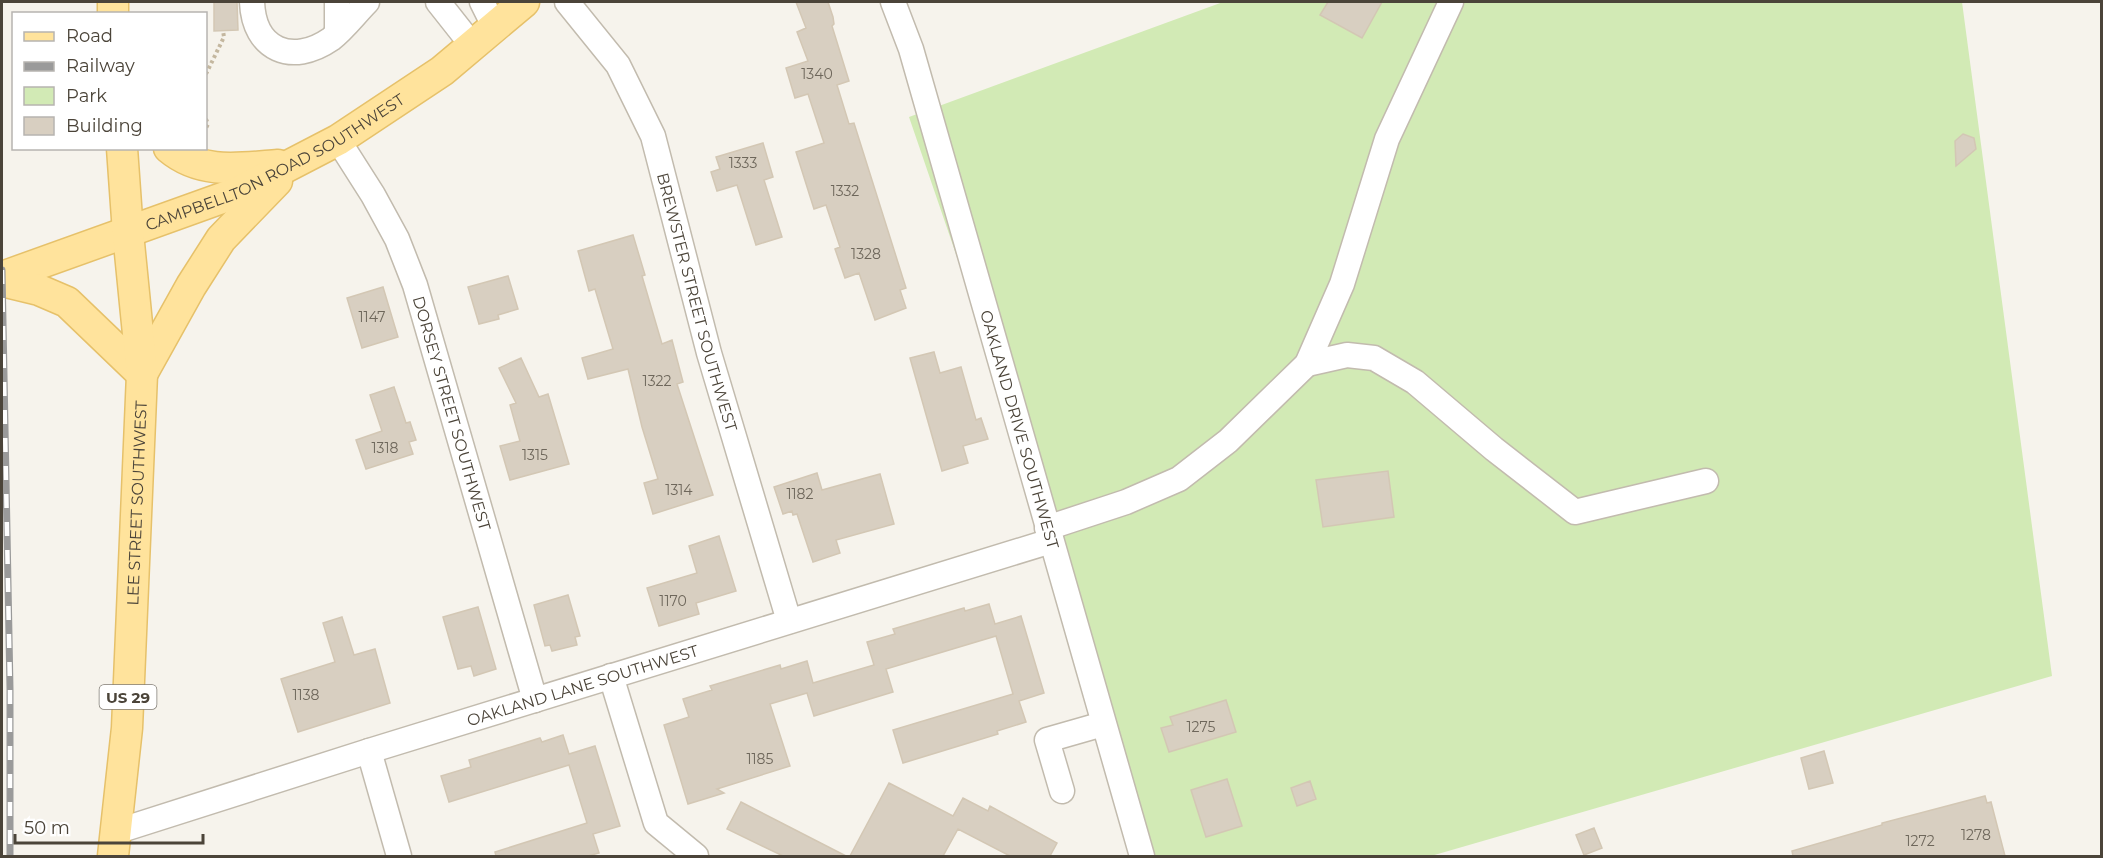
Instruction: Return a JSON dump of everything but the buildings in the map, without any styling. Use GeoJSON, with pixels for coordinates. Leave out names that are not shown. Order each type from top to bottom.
{"type":"FeatureCollection","features":[{"type":"Feature","properties":{"kind":"main road","name":"CAMPBELLTON ROAD SOUTHWEST"},"geometry":{"type":"LineString","coordinates":[[2,279],[236,193],[338,140],[442,71],[472,45],[488,14],[524,2]]}},
{"type":"Feature","properties":{"kind":"main road","name":"LEE STREET SOUTHWEST"},"geometry":{"type":"LineString","coordinates":[[114,844],[127,728],[142,374],[122,150]]}},
{"type":"Feature","properties":{"kind":"main road"},"geometry":{"type":"LineString","coordinates":[[172,150],[198,165],[229,169],[293,163]]}},
{"type":"Feature","properties":{"kind":"main road"},"geometry":{"type":"LineString","coordinates":[[2,279],[39,290],[67,302],[142,374],[191,286],[221,239],[293,163]]}},
{"type":"Feature","properties":{"kind":"street"},"geometry":{"type":"LineString","coordinates":[[252,2],[259,32],[273,48],[291,52],[314,48],[337,33],[367,2]]}},
{"type":"Feature","properties":{"kind":"street"},"geometry":{"type":"LineString","coordinates":[[337,2],[337,33]]}},
{"type":"Feature","properties":{"kind":"street"},"geometry":{"type":"LineString","coordinates":[[438,2],[472,45]]}},
{"type":"Feature","properties":{"kind":"street","name":"BREWSTER STREET SOUTHWEST"},"geometry":{"type":"LineString","coordinates":[[567,2],[618,65],[653,136],[709,353],[789,621]]}},
{"type":"Feature","properties":{"kind":"street","name":"OAKLAND DRIVE SOUTHWEST"},"geometry":{"type":"LineString","coordinates":[[893,2],[911,49],[1142,856]]}},
{"type":"Feature","properties":{"kind":"street"},"geometry":{"type":"LineString","coordinates":[[1307,364],[1342,284],[1387,139],[1451,2]]}},
{"type":"Feature","properties":{"kind":"street","name":"DORSEY STREET SOUTHWEST"},"geometry":{"type":"LineString","coordinates":[[338,140],[373,195],[397,239],[415,285],[535,700]]}},
{"type":"Feature","properties":{"kind":"street"},"geometry":{"type":"LineString","coordinates":[[1307,364],[1347,356],[1374,358],[1415,382],[1494,449],[1575,512],[1706,481]]}},
{"type":"Feature","properties":{"kind":"street","name":"OAKLAND LANE SOUTHWEST"},"geometry":{"type":"LineString","coordinates":[[114,844],[369,751],[789,621],[1049,534],[1179,479],[1228,441],[1307,364]]}},
{"type":"Feature","properties":{"kind":"street"},"geometry":{"type":"LineString","coordinates":[[611,676],[656,823],[696,856]]}},
{"type":"Feature","properties":{"kind":"street"},"geometry":{"type":"LineString","coordinates":[[1062,791],[1047,740],[1103,724]]}},
{"type":"Feature","properties":{"kind":"street"},"geometry":{"type":"LineString","coordinates":[[369,751],[399,856]]}},
{"type":"Feature","properties":{"kind":"path"},"geometry":{"type":"LineString","coordinates":[[207,72],[224,37],[223,31]]}},
{"type":"Feature","properties":{"kind":"green space"},"geometry":{"type":"Polygon","coordinates":[[[1223,2],[1962,2],[2052,676],[1431,856],[1148,856],[1059,555],[909,117],[1223,2]]]}},
{"type":"Feature","properties":{"kind":"railway"},"geometry":{"type":"LineString","coordinates":[[2,270],[10,689],[10,856]]}}]}
